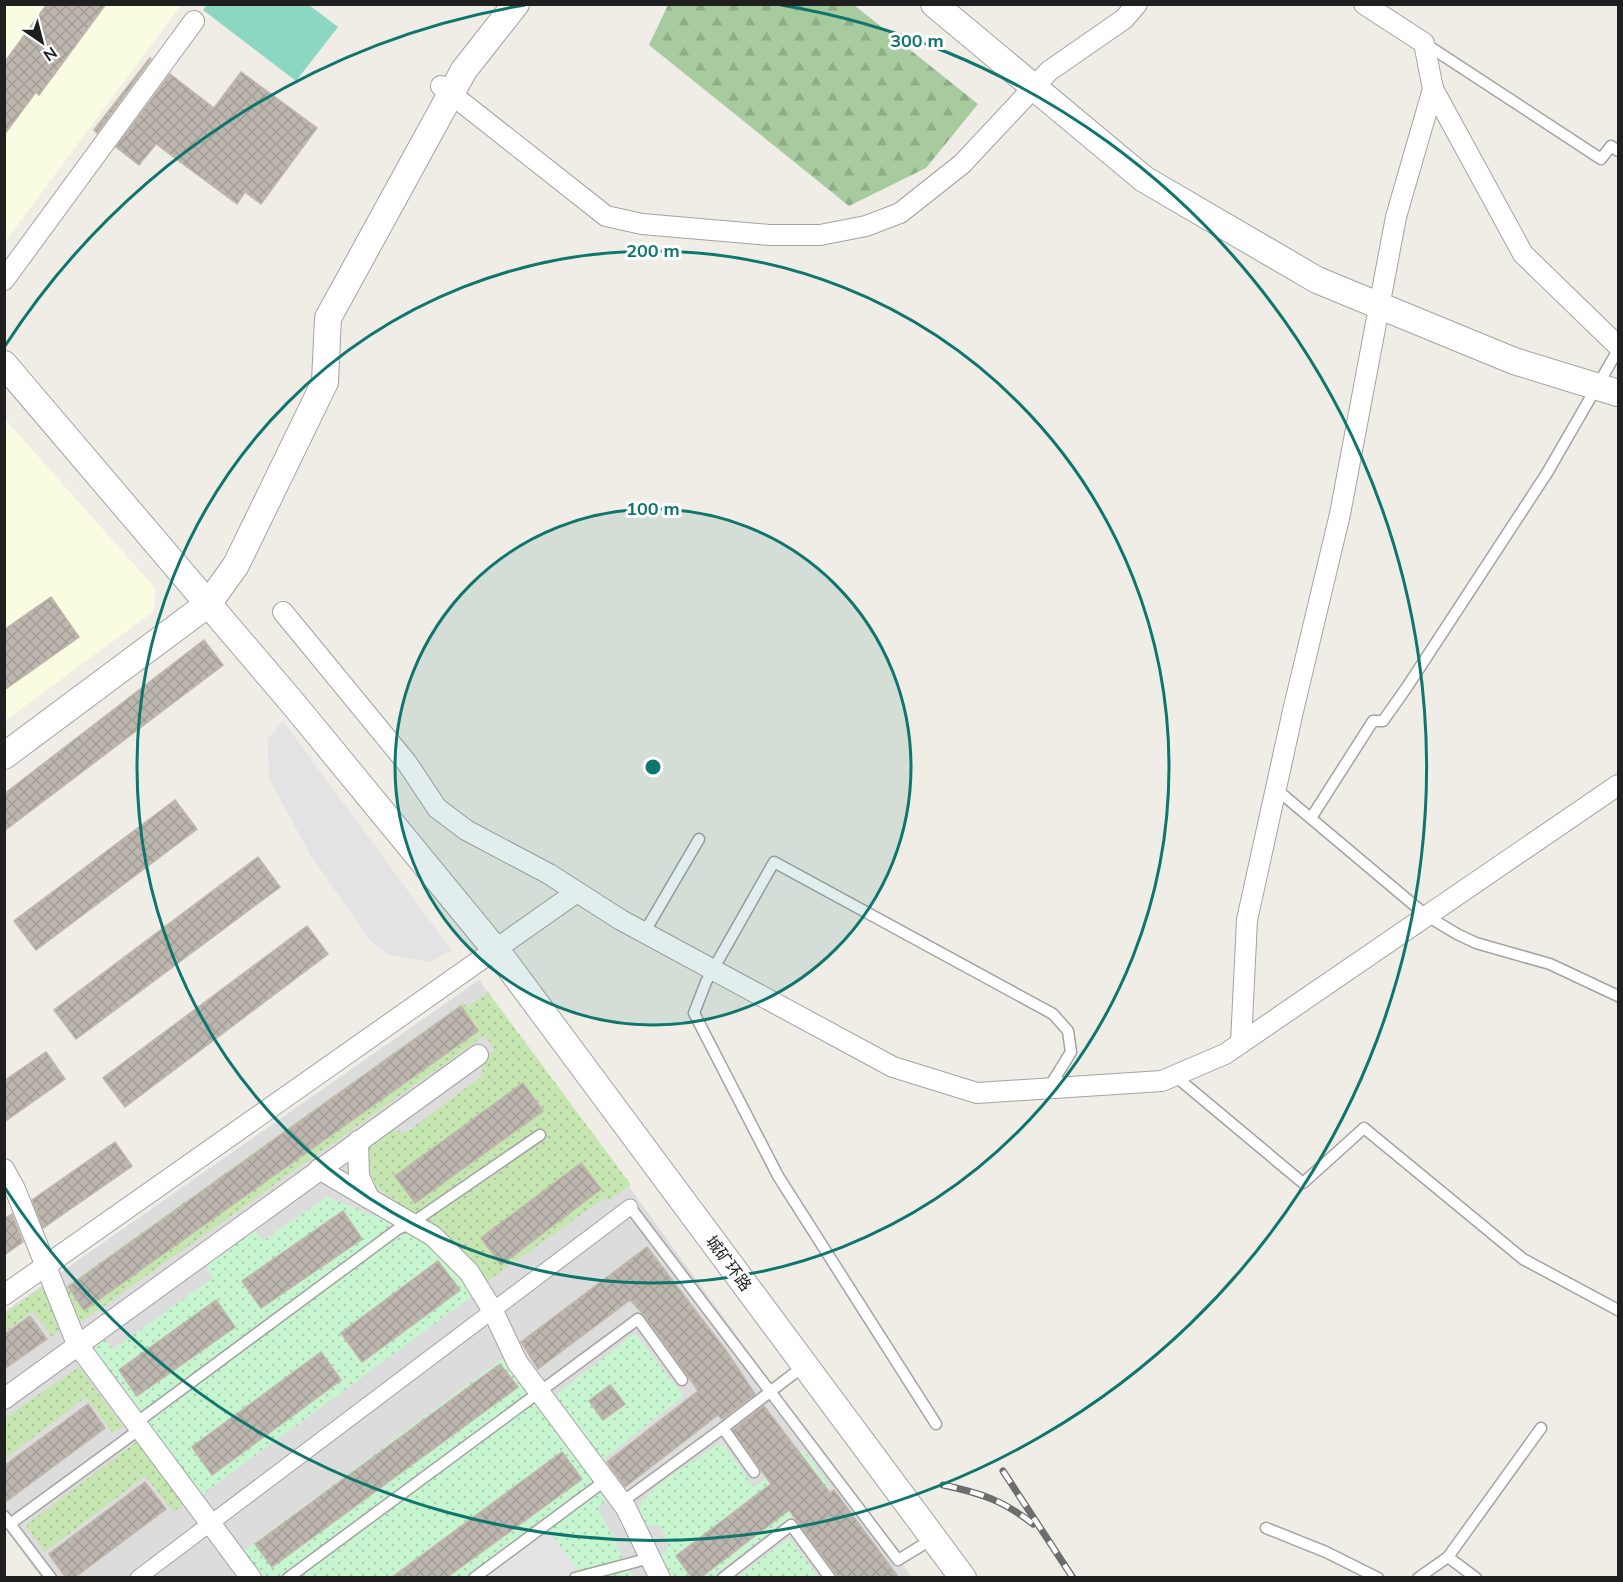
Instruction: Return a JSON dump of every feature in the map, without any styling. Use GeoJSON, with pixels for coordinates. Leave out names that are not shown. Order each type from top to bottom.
{"type":"FeatureCollection","features":[{"type":"Feature","properties":{"kind":"street"},"geometry":{"type":"LineString","coordinates":[[446,90],[457,57],[495,4]]}},
{"type":"Feature","properties":{"kind":"street"},"geometry":{"type":"LineString","coordinates":[[4,756],[203,598],[312,382],[311,322],[446,90],[516,4]]}},
{"type":"Feature","properties":{"kind":"street"},"geometry":{"type":"LineString","coordinates":[[934,4],[1144,179],[1317,280],[1514,361],[1608,390]]}},
{"type":"Feature","properties":{"kind":"street"},"geometry":{"type":"LineString","coordinates":[[446,90],[606,216],[642,224],[770,236],[820,235],[866,226],[900,213],[962,164],[1049,71],[1124,19],[1137,4]]}},
{"type":"Feature","properties":{"kind":"street"},"geometry":{"type":"LineString","coordinates":[[1364,4],[1424,43],[1433,89],[1523,254],[1618,348]]}},
{"type":"Feature","properties":{"kind":"street"},"geometry":{"type":"LineString","coordinates":[[4,280],[194,21]]}},
{"type":"Feature","properties":{"kind":"street"},"geometry":{"type":"LineString","coordinates":[[1241,1043],[1247,920],[1340,514],[1396,217],[1433,89]]}},
{"type":"Feature","properties":{"kind":"street","name":"城矿环路"},"geometry":{"type":"LineString","coordinates":[[4,364],[203,598],[493,950],[503,959],[963,1578]]}},
{"type":"Feature","properties":{"kind":"street"},"geometry":{"type":"LineString","coordinates":[[4,737],[203,598]]}},
{"type":"Feature","properties":{"kind":"street"},"geometry":{"type":"LineString","coordinates":[[283,612],[407,763],[437,808],[466,830],[549,874],[644,933],[893,1067],[977,1093],[1162,1082],[1225,1054],[1618,785]]}},
{"type":"Feature","properties":{"kind":"street"},"geometry":{"type":"LineString","coordinates":[[4,1295],[577,892]]}},
{"type":"Feature","properties":{"kind":"street"},"geometry":{"type":"LineString","coordinates":[[4,1399],[76,1344],[478,1055]]}},
{"type":"Feature","properties":{"kind":"street"},"geometry":{"type":"LineString","coordinates":[[358,1142],[359,1176],[368,1196]]}},
{"type":"Feature","properties":{"kind":"street"},"geometry":{"type":"LineString","coordinates":[[4,1169],[15,1189],[76,1344],[251,1578]]}},
{"type":"Feature","properties":{"kind":"street"},"geometry":{"type":"LineString","coordinates":[[320,1169],[433,1236],[469,1272],[493,1311],[516,1362],[622,1503],[660,1578]]}},
{"type":"Feature","properties":{"kind":"street"},"geometry":{"type":"LineString","coordinates":[[138,1578],[630,1207]]}},
{"type":"Feature","properties":{"kind":"lane"},"geometry":{"type":"LineString","coordinates":[[1424,43],[1601,159],[1611,146],[1618,151]]}},
{"type":"Feature","properties":{"kind":"lane"},"geometry":{"type":"LineString","coordinates":[[1311,818],[1373,721],[1383,721],[1547,472],[1608,390],[1618,348]]}},
{"type":"Feature","properties":{"kind":"lane"},"geometry":{"type":"LineString","coordinates":[[1276,789],[1427,916],[1476,943],[1550,964],[1618,996]]}},
{"type":"Feature","properties":{"kind":"lane"},"geometry":{"type":"LineString","coordinates":[[644,933],[699,839]]}},
{"type":"Feature","properties":{"kind":"lane"},"geometry":{"type":"LineString","coordinates":[[936,1424],[777,1176],[694,1013],[713,970],[774,862],[1053,1014],[1068,1031],[1071,1052],[1048,1089]]}},
{"type":"Feature","properties":{"kind":"lane"},"geometry":{"type":"LineString","coordinates":[[1175,1076],[1303,1183],[1364,1128],[1523,1259],[1618,1310]]}},
{"type":"Feature","properties":{"kind":"lane"},"geometry":{"type":"LineString","coordinates":[[51,1578],[7,1520],[138,1426],[398,1229],[412,1223],[540,1135]]}},
{"type":"Feature","properties":{"kind":"lane"},"geometry":{"type":"LineString","coordinates":[[630,1207],[898,1560],[934,1538]]}},
{"type":"Feature","properties":{"kind":"lane"},"geometry":{"type":"LineString","coordinates":[[288,1578],[638,1319],[682,1380]]}},
{"type":"Feature","properties":{"kind":"lane"},"geometry":{"type":"LineString","coordinates":[[622,1503],[805,1365]]}},
{"type":"Feature","properties":{"kind":"lane"},"geometry":{"type":"LineString","coordinates":[[723,1428],[754,1472]]}},
{"type":"Feature","properties":{"kind":"lane"},"geometry":{"type":"LineString","coordinates":[[1418,1578],[1448,1557],[1541,1428]]}},
{"type":"Feature","properties":{"kind":"lane"},"geometry":{"type":"LineString","coordinates":[[474,1578],[606,1480]]}},
{"type":"Feature","properties":{"kind":"lane"},"geometry":{"type":"LineString","coordinates":[[723,1578],[791,1525],[830,1578]]}},
{"type":"Feature","properties":{"kind":"lane"},"geometry":{"type":"LineString","coordinates":[[1266,1528],[1326,1552],[1378,1578]]}},
{"type":"Feature","properties":{"kind":"lane"},"geometry":{"type":"LineString","coordinates":[[1448,1557],[1476,1578]]}},
{"type":"Feature","properties":{"kind":"lane"},"geometry":{"type":"LineString","coordinates":[[575,1578],[650,1558]]}},
{"type":"Feature","properties":{"kind":"shaded area"},"geometry":{"type":"Polygon","coordinates":[[[5,5],[181,5],[5,242],[5,5]]]}},
{"type":"Feature","properties":{"kind":"shaded area"},"geometry":{"type":"Polygon","coordinates":[[[4,418],[155,588],[154,611],[5,721],[4,418]]]}},
{"type":"Feature","properties":{"kind":"shaded area"},"geometry":{"type":"Polygon","coordinates":[[[283,721],[452,951],[429,962],[390,955],[371,941],[311,856],[269,778],[268,739],[283,721]]]}},
{"type":"Feature","properties":{"kind":"shaded area"},"geometry":{"type":"Polygon","coordinates":[[[479,980],[912,1577],[41,1577],[5,1529],[4,1312],[479,980]]]}},
{"type":"Feature","properties":{"kind":"shaded area"},"geometry":{"type":"Polygon","coordinates":[[[545,1525],[582,1576],[471,1578],[545,1525]]]}},
{"type":"Feature","properties":{"kind":"green space"},"geometry":{"type":"Polygon","coordinates":[[[207,5],[309,5],[338,27],[296,81],[203,10],[207,5]]]}},
{"type":"Feature","properties":{"kind":"green space"},"geometry":{"type":"Polygon","coordinates":[[[668,5],[854,5],[978,104],[926,168],[849,206],[649,45],[668,5]]]}},
{"type":"Feature","properties":{"kind":"green space"},"geometry":{"type":"Polygon","coordinates":[[[488,992],[631,1185],[609,1200],[606,1197],[486,1282],[454,1243],[376,1187],[370,1171],[368,1145],[387,1130],[407,1132],[482,1076],[483,1059],[495,1050],[485,1035],[83,1321],[77,1320],[61,1290],[334,1095],[351,1120],[478,1031],[461,1007],[339,1092],[463,1003],[467,1007],[488,992]],[[166,1217],[68,1287],[83,1309],[84,1309],[166,1217]]]}},
{"type":"Feature","properties":{"kind":"green space"},"geometry":{"type":"Polygon","coordinates":[[[327,1197],[410,1232],[442,1257],[474,1295],[200,1496],[96,1356],[94,1348],[104,1339],[113,1349],[213,1278],[205,1265],[254,1229],[263,1241],[327,1197]],[[342,1211],[242,1280],[261,1308],[361,1239],[342,1211]],[[438,1261],[341,1333],[362,1362],[459,1289],[438,1261]],[[216,1301],[119,1370],[137,1396],[235,1327],[216,1301]],[[321,1352],[192,1447],[212,1475],[341,1380],[321,1352]]]}},
{"type":"Feature","properties":{"kind":"green space"},"geometry":{"type":"Polygon","coordinates":[[[44,1286],[59,1330],[52,1337],[33,1311],[5,1332],[4,1314],[44,1286]]]}},
{"type":"Feature","properties":{"kind":"green space"},"geometry":{"type":"Polygon","coordinates":[[[635,1333],[684,1396],[602,1460],[558,1402],[558,1393],[635,1333]]]}},
{"type":"Feature","properties":{"kind":"green space"},"geometry":{"type":"Polygon","coordinates":[[[505,1357],[606,1501],[598,1508],[633,1577],[446,1577],[465,1563],[446,1537],[391,1577],[262,1577],[242,1552],[505,1357]],[[500,1364],[369,1460],[386,1483],[517,1387],[500,1364]],[[562,1452],[463,1524],[482,1551],[581,1479],[562,1452]],[[354,1474],[255,1544],[272,1566],[370,1497],[354,1474]]]}},
{"type":"Feature","properties":{"kind":"green space"},"geometry":{"type":"Polygon","coordinates":[[[79,1367],[123,1427],[113,1433],[86,1397],[5,1459],[5,1418],[79,1367]]]}},
{"type":"Feature","properties":{"kind":"green space"},"geometry":{"type":"Polygon","coordinates":[[[136,1442],[184,1504],[173,1512],[145,1476],[45,1552],[26,1525],[136,1442]]]}},
{"type":"Feature","properties":{"kind":"green space"},"geometry":{"type":"Polygon","coordinates":[[[717,1445],[725,1446],[754,1487],[803,1450],[830,1487],[712,1577],[700,1577],[823,1484],[804,1458],[676,1556],[692,1577],[669,1577],[660,1558],[669,1544],[660,1526],[642,1524],[639,1507],[657,1486],[717,1445]]]}},
{"type":"Feature","properties":{"kind":"green space"},"geometry":{"type":"Polygon","coordinates":[[[789,1538],[819,1577],[737,1577],[789,1538]]]}},
{"type":"Feature","properties":{"kind":"building"},"geometry":{"type":"Polygon","coordinates":[[[47,4],[106,4],[39,95],[36,92],[4,135],[4,63],[47,4]]]}},
{"type":"Feature","properties":{"kind":"building"},"geometry":{"type":"Polygon","coordinates":[[[151,59],[97,133],[94,130],[151,59]]]}},
{"type":"Feature","properties":{"kind":"building"},"geometry":{"type":"Polygon","coordinates":[[[241,72],[317,128],[261,204],[245,192],[237,204],[156,144],[139,165],[116,147],[170,74],[214,108],[241,72]]]}},
{"type":"Feature","properties":{"kind":"building"},"geometry":{"type":"Polygon","coordinates":[[[51,597],[79,637],[4,690],[4,630],[51,597]]]}},
{"type":"Feature","properties":{"kind":"building"},"geometry":{"type":"Polygon","coordinates":[[[204,640],[223,665],[4,831],[4,794],[204,640]]]}},
{"type":"Feature","properties":{"kind":"building"},"geometry":{"type":"Polygon","coordinates":[[[175,800],[197,829],[36,950],[14,921],[175,800]]]}},
{"type":"Feature","properties":{"kind":"building"},"geometry":{"type":"Polygon","coordinates":[[[258,857],[280,887],[76,1039],[54,1010],[258,857]]]}},
{"type":"Feature","properties":{"kind":"building"},"geometry":{"type":"Polygon","coordinates":[[[307,926],[328,954],[125,1107],[103,1078],[307,926]]]}},
{"type":"Feature","properties":{"kind":"building"},"geometry":{"type":"Polygon","coordinates":[[[461,1006],[478,1031],[84,1310],[68,1287],[461,1006]]]}},
{"type":"Feature","properties":{"kind":"building"},"geometry":{"type":"Polygon","coordinates":[[[46,1052],[65,1079],[4,1122],[4,1081],[46,1052]]]}},
{"type":"Feature","properties":{"kind":"building"},"geometry":{"type":"Polygon","coordinates":[[[523,1083],[543,1111],[415,1203],[395,1176],[523,1083]]]}},
{"type":"Feature","properties":{"kind":"building"},"geometry":{"type":"Polygon","coordinates":[[[115,1142],[132,1166],[43,1228],[32,1200],[115,1142]]]}},
{"type":"Feature","properties":{"kind":"building"},"geometry":{"type":"Polygon","coordinates":[[[581,1163],[601,1189],[501,1265],[481,1238],[581,1163]]]}},
{"type":"Feature","properties":{"kind":"building"},"geometry":{"type":"Polygon","coordinates":[[[343,1211],[362,1239],[261,1308],[242,1281],[343,1211]]]}},
{"type":"Feature","properties":{"kind":"building"},"geometry":{"type":"Polygon","coordinates":[[[12,1214],[23,1242],[4,1255],[4,1219],[12,1214]]]}},
{"type":"Feature","properties":{"kind":"building"},"geometry":{"type":"Polygon","coordinates":[[[647,1247],[727,1352],[755,1394],[722,1419],[718,1415],[625,1487],[607,1462],[698,1391],[688,1376],[644,1315],[630,1300],[538,1369],[521,1342],[647,1247]]]}},
{"type":"Feature","properties":{"kind":"building"},"geometry":{"type":"Polygon","coordinates":[[[438,1261],[460,1290],[362,1362],[341,1333],[438,1261]]]}},
{"type":"Feature","properties":{"kind":"building"},"geometry":{"type":"Polygon","coordinates":[[[216,1300],[235,1327],[137,1396],[119,1370],[216,1300]]]}},
{"type":"Feature","properties":{"kind":"building"},"geometry":{"type":"Polygon","coordinates":[[[30,1316],[47,1339],[4,1369],[4,1335],[30,1316]]]}},
{"type":"Feature","properties":{"kind":"building"},"geometry":{"type":"Polygon","coordinates":[[[321,1352],[341,1380],[212,1475],[192,1447],[321,1352]]]}},
{"type":"Feature","properties":{"kind":"building"},"geometry":{"type":"Polygon","coordinates":[[[500,1364],[518,1387],[272,1567],[255,1544],[500,1364]]]}},
{"type":"Feature","properties":{"kind":"building"},"geometry":{"type":"Polygon","coordinates":[[[610,1385],[625,1404],[603,1420],[589,1401],[610,1385]]]}},
{"type":"Feature","properties":{"kind":"building"},"geometry":{"type":"Polygon","coordinates":[[[88,1404],[105,1428],[4,1503],[4,1466],[88,1404]]]}},
{"type":"Feature","properties":{"kind":"building"},"geometry":{"type":"Polygon","coordinates":[[[764,1406],[830,1493],[834,1490],[899,1578],[839,1578],[789,1510],[700,1578],[692,1578],[676,1556],[771,1484],[733,1430],[764,1406]]]}},
{"type":"Feature","properties":{"kind":"building"},"geometry":{"type":"Polygon","coordinates":[[[562,1452],[582,1479],[446,1578],[391,1578],[562,1452]]]}},
{"type":"Feature","properties":{"kind":"building"},"geometry":{"type":"Polygon","coordinates":[[[145,1482],[166,1509],[74,1578],[66,1578],[49,1554],[145,1482]]]}},
{"type":"Feature","properties":{"kind":"railway"},"geometry":{"type":"LineString","coordinates":[[1003,1471],[1073,1578]]}},
{"type":"Feature","properties":{"kind":"railway"},"geometry":{"type":"LineString","coordinates":[[943,1485],[991,1498],[1033,1524]]}}]}
